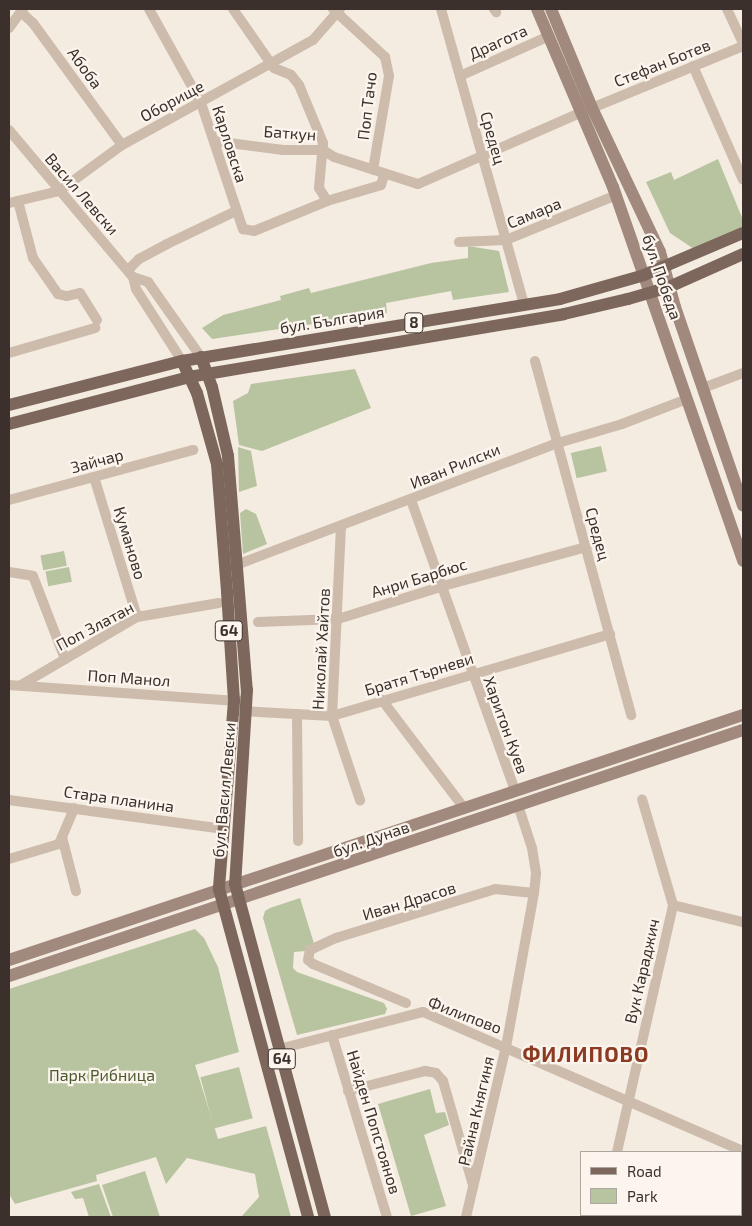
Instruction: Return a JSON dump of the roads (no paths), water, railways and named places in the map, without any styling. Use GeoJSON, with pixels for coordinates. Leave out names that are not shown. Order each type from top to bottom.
{"type":"FeatureCollection","features":[{"type":"Feature","properties":{"kind":"main road","name":"бул. Победа"},"geometry":{"type":"LineString","coordinates":[[537,9],[586,110],[660,252],[669,287],[743,506]]}},
{"type":"Feature","properties":{"kind":"main road","name":"бул. Победа"},"geometry":{"type":"LineString","coordinates":[[551,9],[743,561]]}},
{"type":"Feature","properties":{"kind":"main road","name":"бул. България"},"geometry":{"type":"LineString","coordinates":[[9,404],[202,357],[560,299],[644,275],[743,233]]}},
{"type":"Feature","properties":{"kind":"main road","name":"бул. България"},"geometry":{"type":"LineString","coordinates":[[9,424],[208,373],[564,314],[669,287],[743,254]]}},
{"type":"Feature","properties":{"kind":"main road","name":"бул. Васил Левски"},"geometry":{"type":"LineString","coordinates":[[202,357],[208,373],[228,456],[233,706],[219,889],[222,906],[308,1217]]}},
{"type":"Feature","properties":{"kind":"main road","name":"бул. Васил Левски"},"geometry":{"type":"LineString","coordinates":[[182,361],[188,377],[197,392],[217,464],[247,706],[235,884],[326,1217]]}},
{"type":"Feature","properties":{"kind":"main road","name":"бул. Дунав"},"geometry":{"type":"LineString","coordinates":[[9,960],[743,716]]}},
{"type":"Feature","properties":{"kind":"main road","name":"бул. Дунав"},"geometry":{"type":"LineString","coordinates":[[9,976],[239,901],[743,730]]}},
{"type":"Feature","properties":{"kind":"street","name":"Карловска"},"geometry":{"type":"LineString","coordinates":[[149,9],[201,103],[236,211],[244,229],[254,231],[326,201]]}},
{"type":"Feature","properties":{"kind":"street"},"geometry":{"type":"LineString","coordinates":[[233,9],[270,63],[296,79],[323,150],[319,188],[326,201],[381,186],[384,175]]}},
{"type":"Feature","properties":{"kind":"street","name":"Средец"},"geometry":{"type":"LineString","coordinates":[[441,9],[524,305]]}},
{"type":"Feature","properties":{"kind":"street"},"geometry":{"type":"LineString","coordinates":[[727,9],[743,45]]}},
{"type":"Feature","properties":{"kind":"street"},"geometry":{"type":"LineString","coordinates":[[9,28],[22,10]]}},
{"type":"Feature","properties":{"kind":"street","name":"Абоба"},"geometry":{"type":"LineString","coordinates":[[22,10],[122,145]]}},
{"type":"Feature","properties":{"kind":"street","name":"Оборище"},"geometry":{"type":"LineString","coordinates":[[14,202],[59,191],[122,145],[313,40],[337,10]]}},
{"type":"Feature","properties":{"kind":"street","name":"Поп Тачо"},"geometry":{"type":"LineString","coordinates":[[337,10],[385,57],[389,76],[373,170]]}},
{"type":"Feature","properties":{"kind":"street","name":"Драгота"},"geometry":{"type":"LineString","coordinates":[[460,76],[549,36]]}},
{"type":"Feature","properties":{"kind":"street","name":"Стефан Ботев"},"geometry":{"type":"LineString","coordinates":[[418,184],[484,157],[586,110],[743,45]]}},
{"type":"Feature","properties":{"kind":"street"},"geometry":{"type":"LineString","coordinates":[[693,66],[743,180]]}},
{"type":"Feature","properties":{"kind":"street","name":"Васил Левски"},"geometry":{"type":"LineString","coordinates":[[9,130],[59,191],[131,273],[148,282],[202,357]]}},
{"type":"Feature","properties":{"kind":"street","name":"Баткун"},"geometry":{"type":"LineString","coordinates":[[214,141],[323,150],[384,175],[418,184]]}},
{"type":"Feature","properties":{"kind":"street","name":"Самара"},"geometry":{"type":"LineString","coordinates":[[460,242],[506,240],[616,195]]}},
{"type":"Feature","properties":{"kind":"street"},"geometry":{"type":"LineString","coordinates":[[9,353],[96,324],[80,293],[67,296],[58,294],[33,258],[14,202]]}},
{"type":"Feature","properties":{"kind":"street"},"geometry":{"type":"LineString","coordinates":[[131,273],[139,259],[236,211]]}},
{"type":"Feature","properties":{"kind":"street","name":"Васил Левски"},"geometry":{"type":"LineString","coordinates":[[131,273],[136,289],[182,361]]}},
{"type":"Feature","properties":{"kind":"street","name":"Средец"},"geometry":{"type":"LineString","coordinates":[[535,361],[632,715]]}},
{"type":"Feature","properties":{"kind":"street"},"geometry":{"type":"LineString","coordinates":[[703,388],[743,374]]}},
{"type":"Feature","properties":{"kind":"street","name":"Иван Рилски"},"geometry":{"type":"LineString","coordinates":[[230,567],[558,443],[622,424],[687,399]]}},
{"type":"Feature","properties":{"kind":"street","name":"Зайчар"},"geometry":{"type":"LineString","coordinates":[[9,500],[193,450]]}},
{"type":"Feature","properties":{"kind":"street","name":"Куманово"},"geometry":{"type":"LineString","coordinates":[[94,477],[138,617]]}},
{"type":"Feature","properties":{"kind":"street","name":"Харитон Куев"},"geometry":{"type":"LineString","coordinates":[[411,500],[514,791]]}},
{"type":"Feature","properties":{"kind":"street","name":"Николай Хайтов"},"geometry":{"type":"LineString","coordinates":[[341,526],[332,716],[360,800]]}},
{"type":"Feature","properties":{"kind":"street","name":"Анри Барбюс"},"geometry":{"type":"LineString","coordinates":[[258,622],[338,619],[442,586],[587,547]]}},
{"type":"Feature","properties":{"kind":"street"},"geometry":{"type":"LineString","coordinates":[[9,572],[33,576],[65,659]]}},
{"type":"Feature","properties":{"kind":"street","name":"Поп Златан"},"geometry":{"type":"LineString","coordinates":[[21,685],[138,617],[219,603]]}},
{"type":"Feature","properties":{"kind":"street","name":"Братя Търневи"},"geometry":{"type":"LineString","coordinates":[[247,706],[297,714],[332,716],[610,634]]}},
{"type":"Feature","properties":{"kind":"street","name":"Поп Манол"},"geometry":{"type":"LineString","coordinates":[[9,685],[247,706]]}},
{"type":"Feature","properties":{"kind":"street"},"geometry":{"type":"LineString","coordinates":[[382,700],[464,808]]}},
{"type":"Feature","properties":{"kind":"street"},"geometry":{"type":"LineString","coordinates":[[297,714],[298,842]]}},
{"type":"Feature","properties":{"kind":"street","name":"Вук Караджич"},"geometry":{"type":"LineString","coordinates":[[616,1151],[673,905],[642,799]]}},
{"type":"Feature","properties":{"kind":"street","name":"Стара планина"},"geometry":{"type":"LineString","coordinates":[[9,800],[224,829]]}},
{"type":"Feature","properties":{"kind":"street","name":"Райна Княгиня"},"geometry":{"type":"LineString","coordinates":[[466,1217],[506,1047],[534,893],[536,873],[532,848],[518,805]]}},
{"type":"Feature","properties":{"kind":"street"},"geometry":{"type":"LineString","coordinates":[[9,858],[59,844],[74,808]]}},
{"type":"Feature","properties":{"kind":"street"},"geometry":{"type":"LineString","coordinates":[[62,837],[76,891]]}},
{"type":"Feature","properties":{"kind":"street","name":"Иван Драсов"},"geometry":{"type":"LineString","coordinates":[[313,964],[308,960],[310,950],[336,938],[495,889],[534,893]]}},
{"type":"Feature","properties":{"kind":"street"},"geometry":{"type":"LineString","coordinates":[[673,905],[743,922]]}},
{"type":"Feature","properties":{"kind":"street","name":"Филипово"},"geometry":{"type":"LineString","coordinates":[[313,964],[406,1004]]}},
{"type":"Feature","properties":{"kind":"street","name":"Филипово"},"geometry":{"type":"LineString","coordinates":[[280,1049],[423,1012],[743,1151]]}},
{"type":"Feature","properties":{"kind":"street","name":"Найден Попстоянов"},"geometry":{"type":"LineString","coordinates":[[332,1035],[387,1217]]}},
{"type":"Feature","properties":{"kind":"street"},"geometry":{"type":"LineString","coordinates":[[348,1090],[425,1071],[436,1073],[443,1081],[473,1187]]}},
{"type":"Feature","properties":{"kind":"district","name":"ФИЛИПОВО"},"geometry":{"type":"Point","coordinates":[586,1054]}},
{"type":"Feature","properties":{"kind":"park label","name":"Парк Рибница"},"geometry":{"type":"Point","coordinates":[102,1075]}}]}
